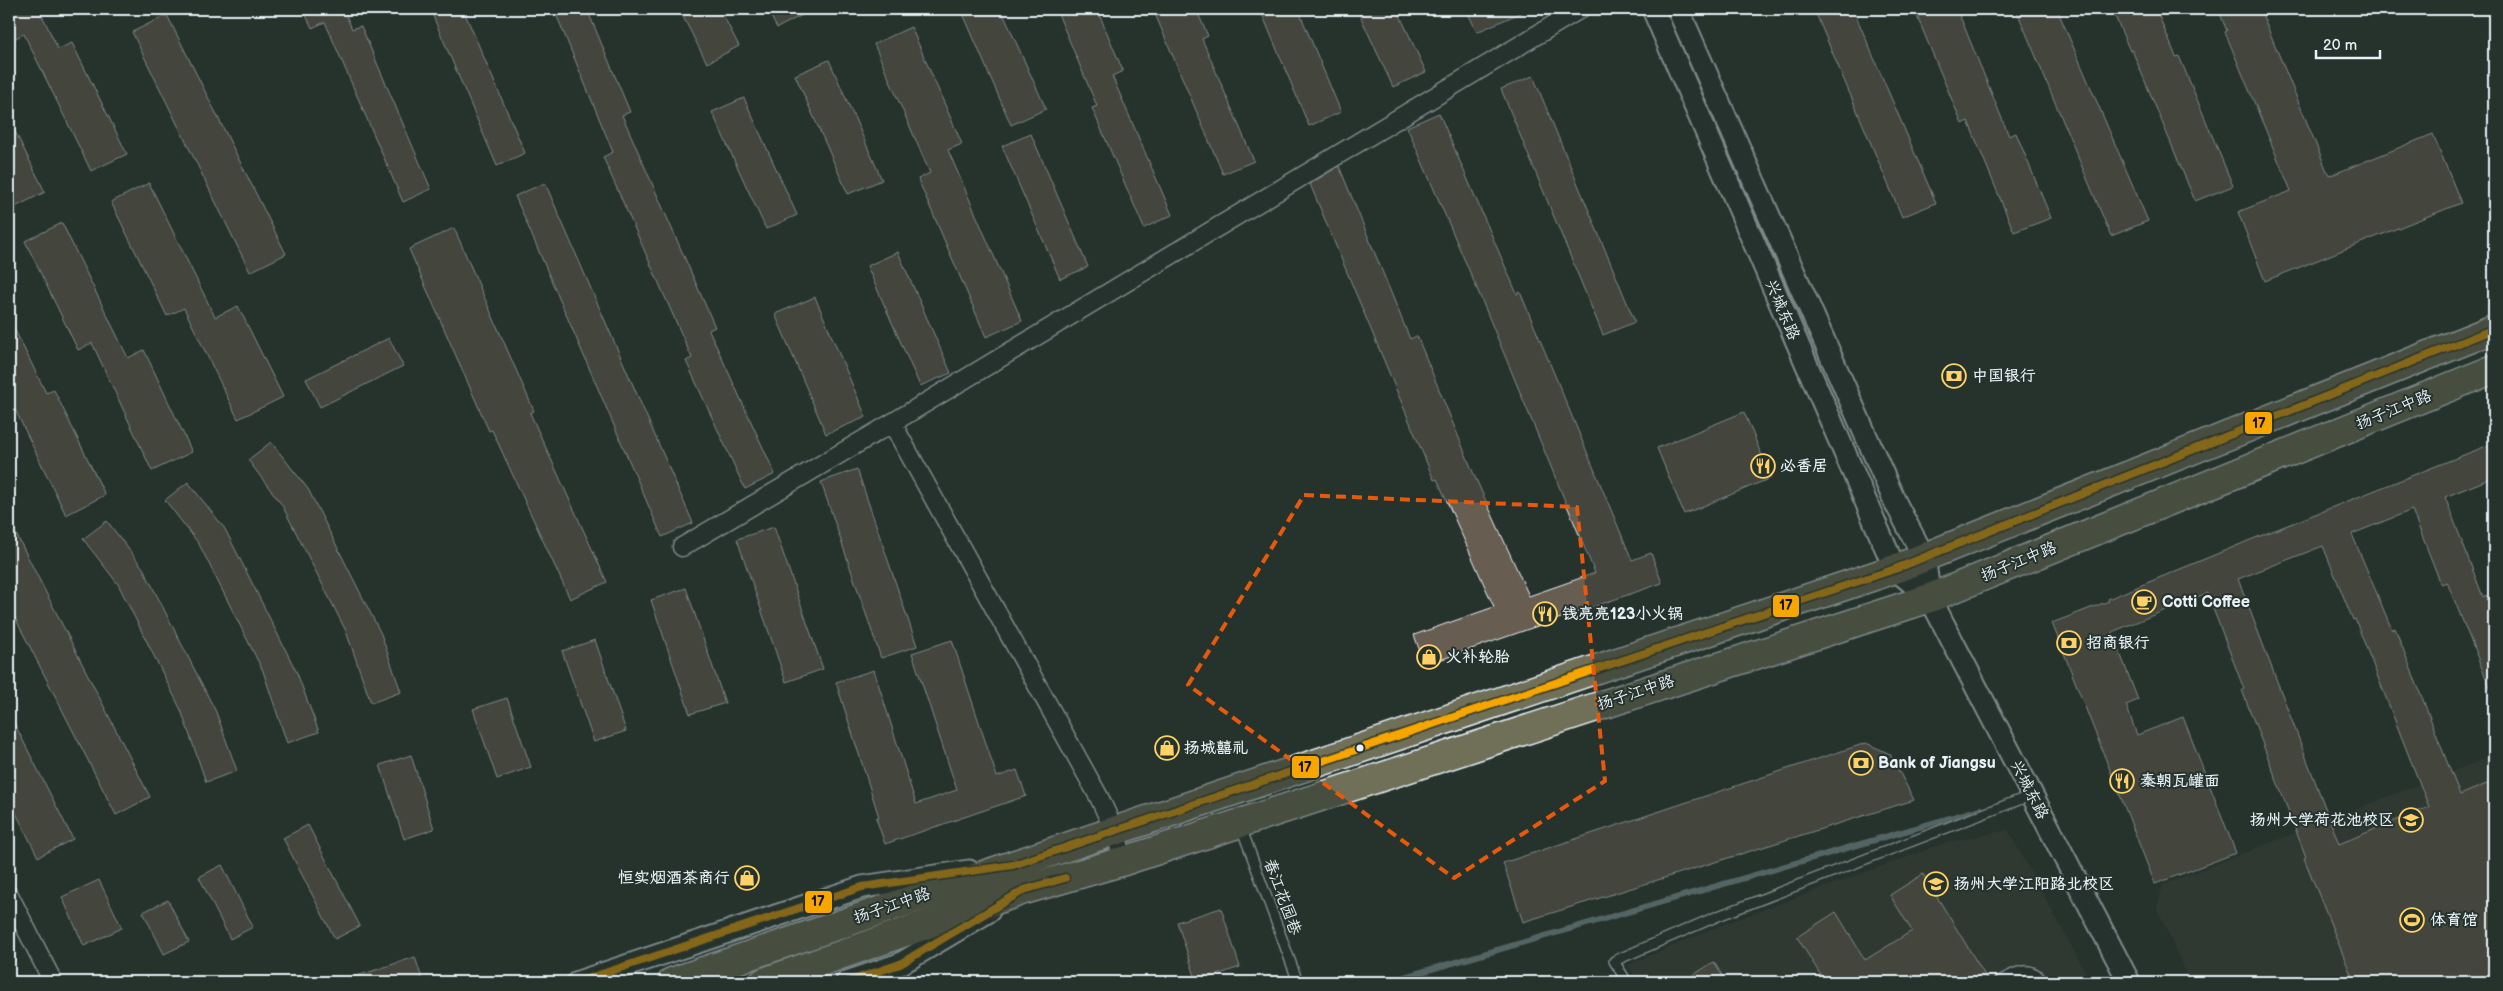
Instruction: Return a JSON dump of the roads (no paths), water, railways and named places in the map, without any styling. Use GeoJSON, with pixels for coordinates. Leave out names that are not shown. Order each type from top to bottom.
{"type":"FeatureCollection","features":[{"type":"Feature","properties":{"kind":"main road","name":"扬子江中路"},"geometry":{"type":"LineString","coordinates":[[672,982],[1013,865],[1894,569],[2494,329]]}},
{"type":"Feature","properties":{"kind":"main road","name":"扬子江中路"},"geometry":{"type":"LineString","coordinates":[[764,982],[1024,890],[1124,861],[1930,598],[2494,369]]}},
{"type":"Feature","properties":{"kind":"street"},"geometry":{"type":"LineString","coordinates":[[682,547],[892,423],[1580,9]]}},
{"type":"Feature","properties":{"kind":"street","name":"兴城东路"},"geometry":{"type":"LineString","coordinates":[[1653,9],[1894,569],[1930,598]]}},
{"type":"Feature","properties":{"kind":"street","name":"兴城东路"},"geometry":{"type":"LineString","coordinates":[[1678,9],[1896,504],[1924,557],[1930,598],[2129,982]]}},
{"type":"Feature","properties":{"kind":"street"},"geometry":{"type":"LineString","coordinates":[[892,423],[1099,797],[1115,832],[1124,861]]}},
{"type":"Feature","properties":{"kind":"street"},"geometry":{"type":"LineString","coordinates":[[578,982],[862,887],[1013,865]]}},
{"type":"Feature","properties":{"kind":"street"},"geometry":{"type":"LineString","coordinates":[[847,982],[900,964],[1024,890]]}},
{"type":"Feature","properties":{"kind":"street"},"geometry":{"type":"LineString","coordinates":[[9,895],[53,982]]}},
{"type":"Feature","properties":{"kind":"lane"},"geometry":{"type":"LineString","coordinates":[[1627,982],[1614,961],[1718,916],[2032,795]]}},
{"type":"Feature","properties":{"kind":"lane","name":"春江花园巷"},"geometry":{"type":"LineString","coordinates":[[1239,822],[1298,982]]}},
{"type":"Feature","properties":{"kind":"lane"},"geometry":{"type":"LineString","coordinates":[[1998,982],[2016,971],[2028,970],[2039,976],[2043,982]]}},
{"type":"Feature","properties":{"kind":"waterway"},"geometry":{"type":"LineString","coordinates":[[1387,982],[1981,809]]}},
{"type":"Feature","properties":{"kind":"place","name":"中国银行"},"geometry":{"type":"Point","coordinates":[1954,376]}},
{"type":"Feature","properties":{"kind":"place","name":"必香居"},"geometry":{"type":"Point","coordinates":[1763,466]}},
{"type":"Feature","properties":{"kind":"place","name":"Cotti Coffee"},"geometry":{"type":"Point","coordinates":[2144,602]}},
{"type":"Feature","properties":{"kind":"place","name":"钱亮亮123小火锅"},"geometry":{"type":"Point","coordinates":[1545,614]}},
{"type":"Feature","properties":{"kind":"place","name":"招商银行"},"geometry":{"type":"Point","coordinates":[2069,643]}},
{"type":"Feature","properties":{"kind":"place","name":"火补轮胎"},"geometry":{"type":"Point","coordinates":[1429,657]}},
{"type":"Feature","properties":{"kind":"place","name":"扬城囍礼"},"geometry":{"type":"Point","coordinates":[1167,748]}},
{"type":"Feature","properties":{"kind":"place","name":"Bank of Jiangsu"},"geometry":{"type":"Point","coordinates":[1861,763]}},
{"type":"Feature","properties":{"kind":"place","name":"秦朝瓦罐面"},"geometry":{"type":"Point","coordinates":[2122,781]}},
{"type":"Feature","properties":{"kind":"place","name":"扬州大学荷花池校区"},"geometry":{"type":"Point","coordinates":[2411,820]}},
{"type":"Feature","properties":{"kind":"place","name":"恒实烟酒茶商行"},"geometry":{"type":"Point","coordinates":[747,878]}},
{"type":"Feature","properties":{"kind":"place","name":"扬州大学江阳路北校区"},"geometry":{"type":"Point","coordinates":[1936,884]}},
{"type":"Feature","properties":{"kind":"place","name":"体育馆"},"geometry":{"type":"Point","coordinates":[2412,920]}}]}
